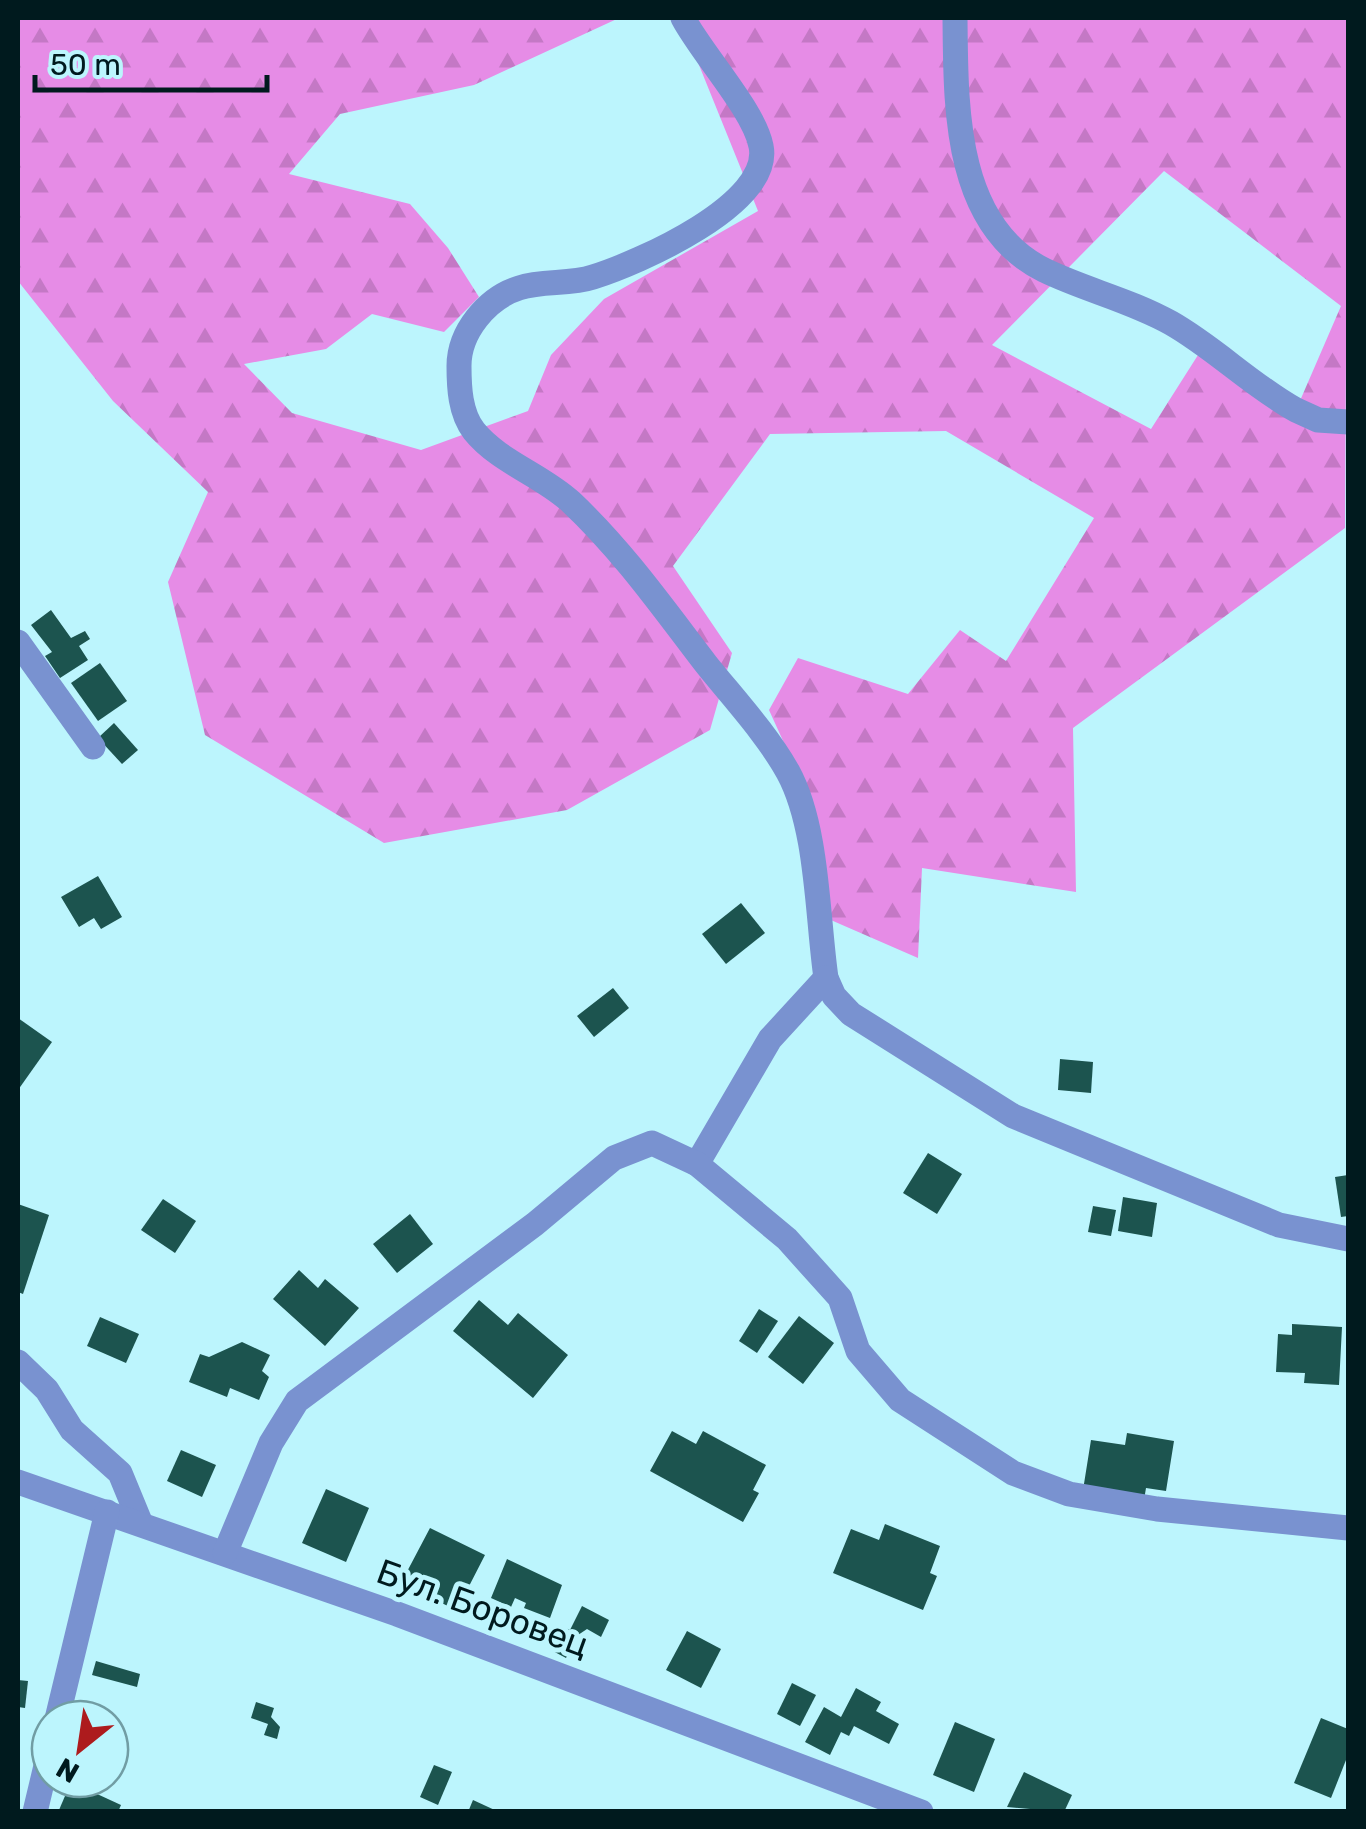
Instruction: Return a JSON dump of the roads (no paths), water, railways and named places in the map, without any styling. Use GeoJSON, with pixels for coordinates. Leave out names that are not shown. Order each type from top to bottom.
{"type":"FeatureCollection","features":[{"type":"Feature","properties":{"kind":"street"},"geometry":{"type":"LineString","coordinates":[[683,18],[755,129],[762,166],[754,182],[724,212],[686,234],[594,277],[518,288],[473,320],[459,348],[460,393],[473,429],[490,446],[549,483],[607,537],[774,748],[806,810],[826,978],[834,996],[851,1014],[1013,1116],[1279,1225],[1348,1239]]}},
{"type":"Feature","properties":{"kind":"street"},"geometry":{"type":"LineString","coordinates":[[955,18],[957,120],[966,164],[989,217],[1016,252],[1044,270],[1168,321],[1296,410],[1318,420],[1348,421]]}},
{"type":"Feature","properties":{"kind":"street"},"geometry":{"type":"LineString","coordinates":[[18,642],[93,747]]}},
{"type":"Feature","properties":{"kind":"street"},"geometry":{"type":"LineString","coordinates":[[696,1164],[770,1038],[802,999],[826,978]]}},
{"type":"Feature","properties":{"kind":"street"},"geometry":{"type":"LineString","coordinates":[[225,1553],[271,1443],[297,1401],[535,1224],[614,1158],[652,1143],[696,1164],[759,1214],[823,1277],[840,1298],[858,1351],[877,1378],[926,1418],[1014,1473],[1069,1494],[1157,1509],[1348,1528]]}},
{"type":"Feature","properties":{"kind":"street"},"geometry":{"type":"LineString","coordinates":[[18,1362],[47,1390],[72,1430],[120,1473],[141,1524]]}},
{"type":"Feature","properties":{"kind":"street","name":"Бул. Боровец"},"geometry":{"type":"LineString","coordinates":[[18,1482],[603,1689],[921,1811]]}},
{"type":"Feature","properties":{"kind":"street"},"geometry":{"type":"LineString","coordinates":[[62,1699],[107,1512]]}}]}
